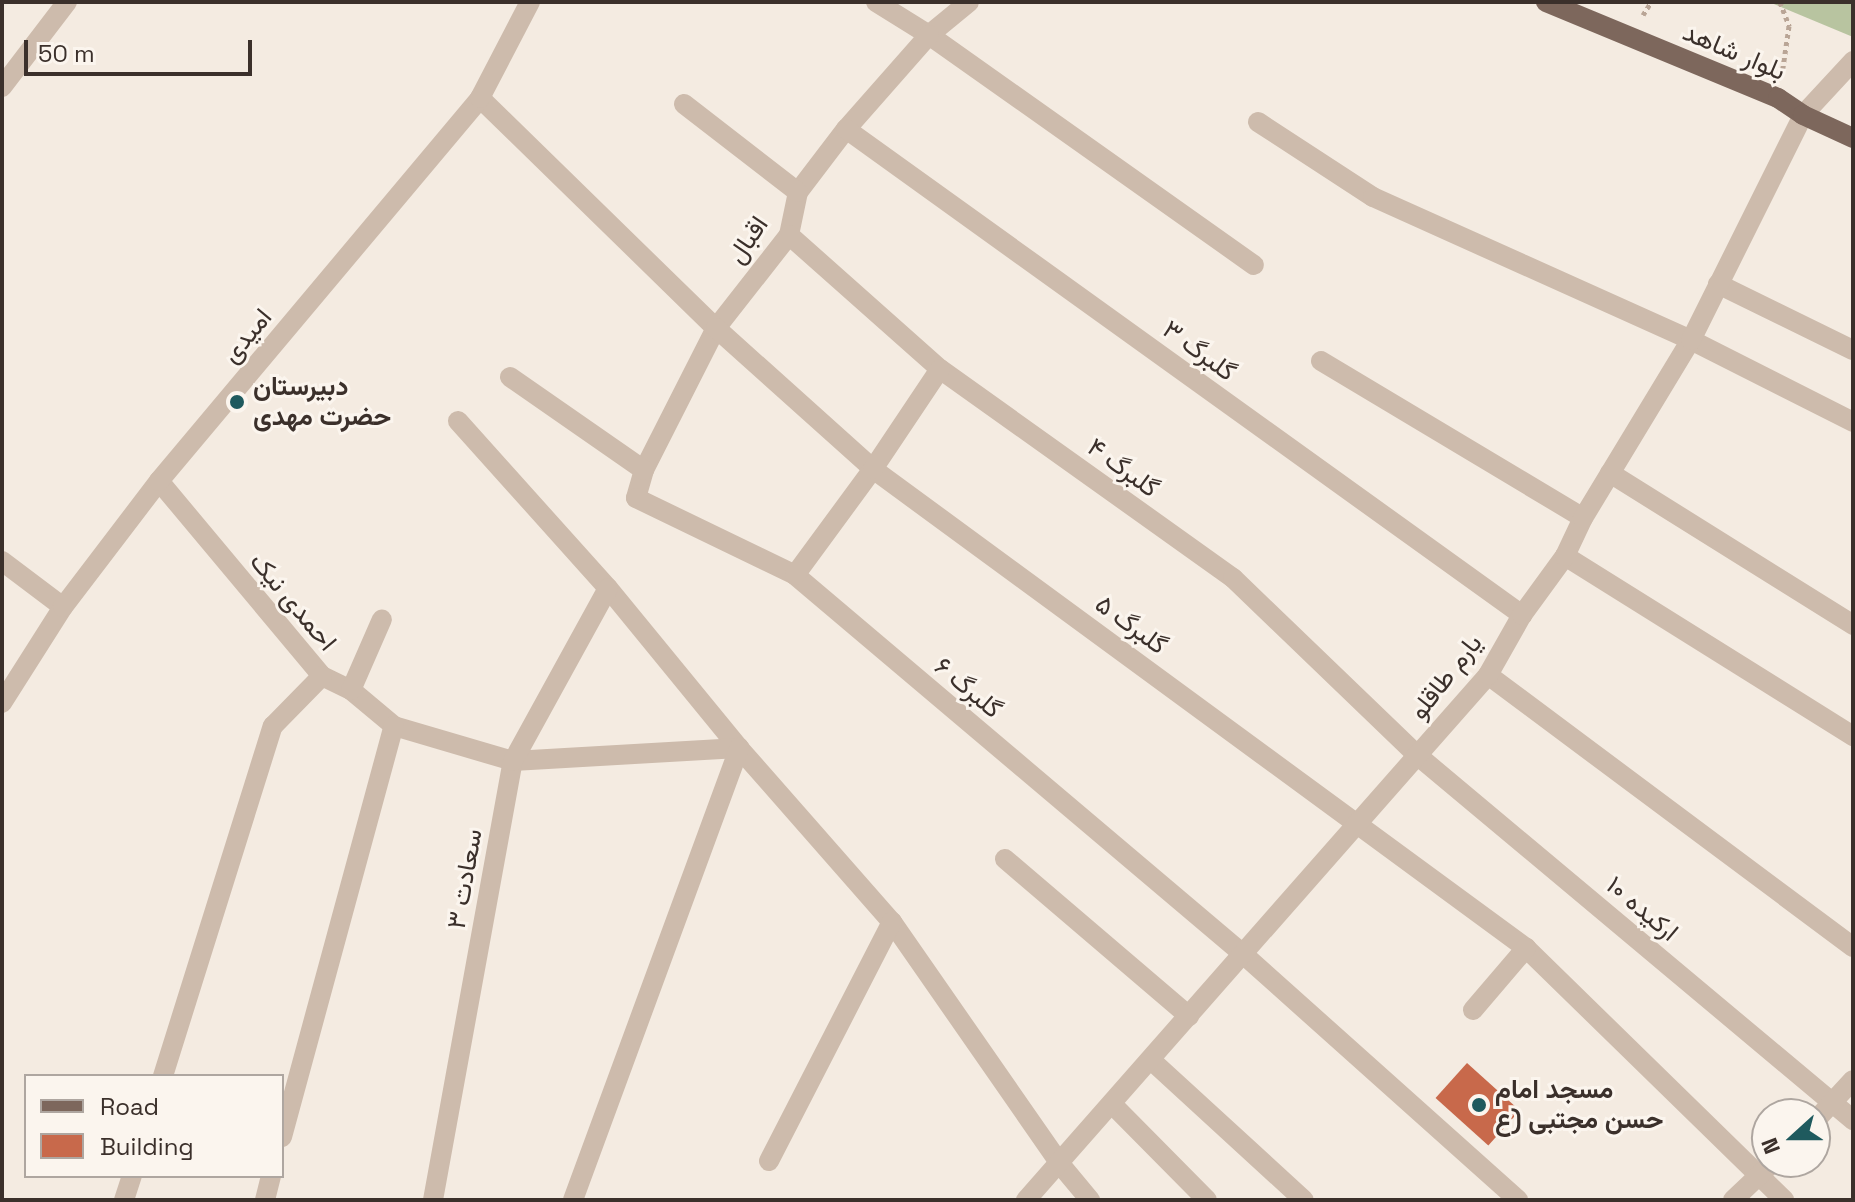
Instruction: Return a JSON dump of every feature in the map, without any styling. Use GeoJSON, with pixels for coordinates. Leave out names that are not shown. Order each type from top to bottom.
{"type":"FeatureCollection","features":[{"type":"Feature","properties":{"kind":"main road","name":"بلوار شاهد"},"geometry":{"type":"LineString","coordinates":[[1546,2],[1778,98],[1803,115],[1853,138]]}},
{"type":"Feature","properties":{"kind":"street"},"geometry":{"type":"LineString","coordinates":[[2,87],[67,2]]}},
{"type":"Feature","properties":{"kind":"street","name":"امیدی"},"geometry":{"type":"LineString","coordinates":[[2,703],[63,607],[159,481],[480,98],[530,2]]}},
{"type":"Feature","properties":{"kind":"street"},"geometry":{"type":"LineString","coordinates":[[876,2],[929,35],[1254,265]]}},
{"type":"Feature","properties":{"kind":"street","name":"اقبال"},"geometry":{"type":"LineString","coordinates":[[636,498],[644,470],[716,328],[789,235],[798,192],[846,129],[929,35],[969,2]]}},
{"type":"Feature","properties":{"kind":"street","name":"یارم طاقلو"},"geometry":{"type":"LineString","coordinates":[[1026,1200],[1488,675],[1522,615],[1565,556],[1583,518],[1691,340],[1803,115],[1853,61]]}},
{"type":"Feature","properties":{"kind":"street","name":"گلبرگ ۵"},"geometry":{"type":"LineString","coordinates":[[480,98],[716,328],[873,469],[1526,948],[1751,1170]]}},
{"type":"Feature","properties":{"kind":"street"},"geometry":{"type":"LineString","coordinates":[[684,104],[798,192]]}},
{"type":"Feature","properties":{"kind":"street"},"geometry":{"type":"LineString","coordinates":[[1258,122],[1373,197],[1691,340],[1853,422]]}},
{"type":"Feature","properties":{"kind":"street","name":"گلبرگ ۳"},"geometry":{"type":"LineString","coordinates":[[846,129],[1522,615]]}},
{"type":"Feature","properties":{"kind":"street","name":"گلبرگ ۴"},"geometry":{"type":"LineString","coordinates":[[789,235],[940,369],[1233,578],[1417,755]]}},
{"type":"Feature","properties":{"kind":"street"},"geometry":{"type":"LineString","coordinates":[[1718,284],[1853,350]]}},
{"type":"Feature","properties":{"kind":"street"},"geometry":{"type":"LineString","coordinates":[[1321,361],[1583,518]]}},
{"type":"Feature","properties":{"kind":"street"},"geometry":{"type":"LineString","coordinates":[[795,575],[873,469],[940,369]]}},
{"type":"Feature","properties":{"kind":"street"},"geometry":{"type":"LineString","coordinates":[[510,377],[644,470]]}},
{"type":"Feature","properties":{"kind":"street"},"geometry":{"type":"LineString","coordinates":[[458,421],[608,588],[739,748],[892,922],[1060,1164],[1090,1200]]}},
{"type":"Feature","properties":{"kind":"street"},"geometry":{"type":"LineString","coordinates":[[1610,473],[1853,625]]}},
{"type":"Feature","properties":{"kind":"street","name":"احمدی نیک"},"geometry":{"type":"LineString","coordinates":[[159,481],[322,676],[351,690],[394,726],[513,761],[739,748]]}},
{"type":"Feature","properties":{"kind":"street","name":"گلبرگ ۶"},"geometry":{"type":"LineString","coordinates":[[636,498],[795,575],[1243,954],[1518,1200]]}},
{"type":"Feature","properties":{"kind":"street"},"geometry":{"type":"LineString","coordinates":[[1565,556],[1853,736]]}},
{"type":"Feature","properties":{"kind":"street"},"geometry":{"type":"LineString","coordinates":[[2,561],[63,607]]}},
{"type":"Feature","properties":{"kind":"street","name":"سعادت ۳"},"geometry":{"type":"LineString","coordinates":[[433,1200],[513,761],[608,588]]}},
{"type":"Feature","properties":{"kind":"street"},"geometry":{"type":"LineString","coordinates":[[351,690],[382,619]]}},
{"type":"Feature","properties":{"kind":"street"},"geometry":{"type":"LineString","coordinates":[[1488,675],[1853,947]]}},
{"type":"Feature","properties":{"kind":"street"},"geometry":{"type":"LineString","coordinates":[[164,1074],[273,726],[322,676]]}},
{"type":"Feature","properties":{"kind":"street"},"geometry":{"type":"LineString","coordinates":[[284,1130],[394,726]]}},
{"type":"Feature","properties":{"kind":"street"},"geometry":{"type":"LineString","coordinates":[[573,1200],[739,748]]}},
{"type":"Feature","properties":{"kind":"street","name":"ارکیده ۱۰"},"geometry":{"type":"LineString","coordinates":[[1417,755],[1853,1120]]}},
{"type":"Feature","properties":{"kind":"street"},"geometry":{"type":"LineString","coordinates":[[1005,859],[1189,1016]]}},
{"type":"Feature","properties":{"kind":"street"},"geometry":{"type":"LineString","coordinates":[[769,1161],[892,922]]}},
{"type":"Feature","properties":{"kind":"street"},"geometry":{"type":"LineString","coordinates":[[1473,1010],[1526,948]]}},
{"type":"Feature","properties":{"kind":"street"},"geometry":{"type":"LineString","coordinates":[[1151,1060],[1304,1200]]}},
{"type":"Feature","properties":{"kind":"street"},"geometry":{"type":"LineString","coordinates":[[1833,1104],[1853,1080]]}},
{"type":"Feature","properties":{"kind":"street"},"geometry":{"type":"LineString","coordinates":[[1112,1104],[1207,1200]]}},
{"type":"Feature","properties":{"kind":"street"},"geometry":{"type":"LineString","coordinates":[[124,1200],[131,1178]]}},
{"type":"Feature","properties":{"kind":"street"},"geometry":{"type":"LineString","coordinates":[[265,1200],[270,1178]]}},
{"type":"Feature","properties":{"kind":"street"},"geometry":{"type":"LineString","coordinates":[[1733,1200],[1757,1178]]}},
{"type":"Feature","properties":{"kind":"street","name":"گلبرگ ۵"},"geometry":{"type":"LineString","coordinates":[[1759,1178],[1784,1200]]}},
{"type":"Feature","properties":{"kind":"path"},"geometry":{"type":"LineString","coordinates":[[1778,98],[1789,26],[1780,2]]}},
{"type":"Feature","properties":{"kind":"green space"},"geometry":{"type":"Polygon","coordinates":[[[1769,2],[1853,2],[1853,37],[1769,2]]]}},
{"type":"Feature","properties":{"kind":"building","name":"مسجد امام حسن مجتبی (ع"},"geometry":{"type":"Polygon","coordinates":[[[1467,1063],[1520,1111],[1488,1145],[1436,1098],[1467,1063]]]}},
{"type":"Feature","properties":{"kind":"place","name":"دبیرستان حضرت مهدی"},"geometry":{"type":"Point","coordinates":[237,402]}},
{"type":"Feature","properties":{"kind":"place","name":"مسجد امام حسن مجتبی (ع"},"geometry":{"type":"Point","coordinates":[1479,1105]}}]}
